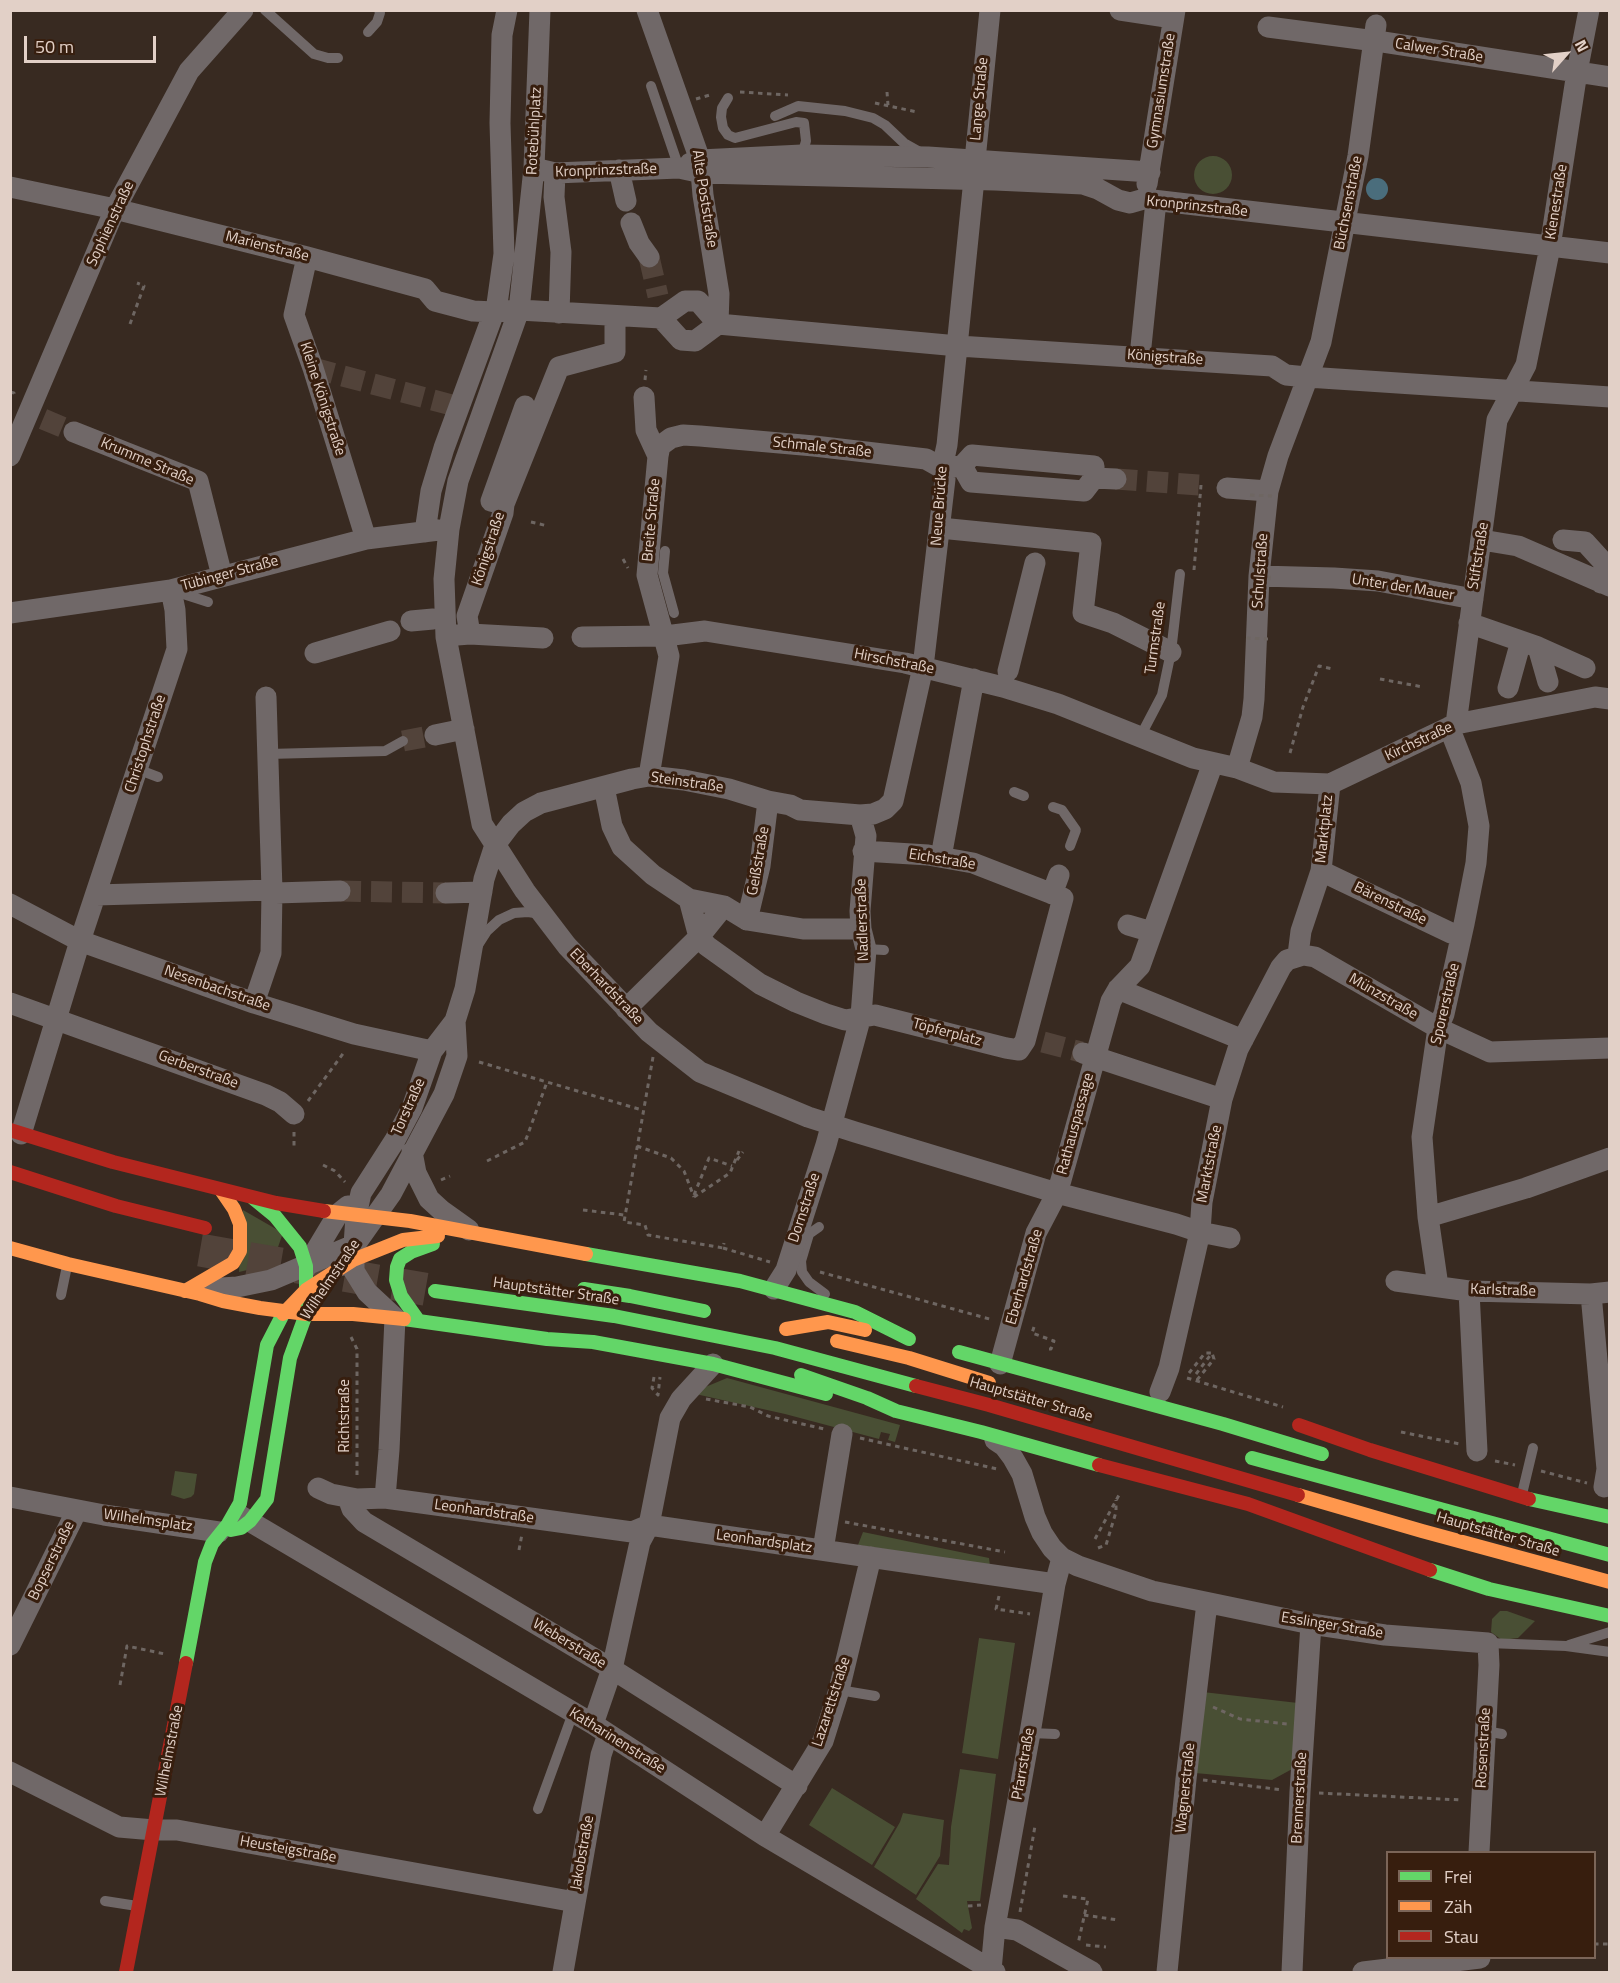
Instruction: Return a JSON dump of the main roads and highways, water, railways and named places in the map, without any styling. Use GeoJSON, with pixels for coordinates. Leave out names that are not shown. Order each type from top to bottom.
{"type":"FeatureCollection","features":[{"type":"Feature","properties":{"kind":"main road"},"geometry":{"type":"LineString","coordinates":[[16,1132],[113,1162],[252,1197],[357,1216],[410,1221],[477,1235]]}},
{"type":"Feature","properties":{"kind":"main road"},"geometry":{"type":"LineString","coordinates":[[10,1172],[116,1206],[205,1228]]}},
{"type":"Feature","properties":{"kind":"main road"},"geometry":{"type":"LineString","coordinates":[[185,1291],[233,1263],[240,1251],[242,1237],[240,1224],[234,1209],[221,1190]]}},
{"type":"Feature","properties":{"kind":"main road"},"geometry":{"type":"LineString","coordinates":[[252,1197],[275,1216],[300,1247],[306,1266],[306,1314]]}},
{"type":"Feature","properties":{"kind":"main road"},"geometry":{"type":"LineString","coordinates":[[284,1311],[306,1290],[348,1258],[403,1240],[426,1236],[477,1235]]}},
{"type":"Feature","properties":{"kind":"main road"},"geometry":{"type":"LineString","coordinates":[[418,1320],[401,1296],[396,1280],[396,1267],[400,1259],[425,1246],[477,1235]]}},
{"type":"Feature","properties":{"kind":"main road","name":"Hauptstätter Straße"},"geometry":{"type":"LineString","coordinates":[[477,1235],[675,1269],[774,1289],[838,1306],[915,1341],[828,1322],[781,1327],[909,1358],[1006,1388]]}},
{"type":"Feature","properties":{"kind":"main road"},"geometry":{"type":"LineString","coordinates":[[10,1248],[68,1264],[260,1308],[306,1314],[353,1314],[418,1320],[593,1342],[713,1364],[840,1398],[986,1433],[1248,1504],[1489,1589],[1610,1616]]}},
{"type":"Feature","properties":{"kind":"main road","name":"Hauptstätter Straße"},"geometry":{"type":"LineString","coordinates":[[573,1288],[630,1296],[719,1315]]}},
{"type":"Feature","properties":{"kind":"main road","name":"Hauptstätter Straße"},"geometry":{"type":"LineString","coordinates":[[435,1291],[614,1316],[775,1348],[948,1394],[1610,1582]]}},
{"type":"Feature","properties":{"kind":"main road"},"geometry":{"type":"LineString","coordinates":[[260,1308],[267,1345]]}},
{"type":"Feature","properties":{"kind":"main road","name":"Wilhelmstraße"},"geometry":{"type":"LineString","coordinates":[[126,1972],[206,1557],[219,1532],[241,1528],[240,1503],[267,1345],[284,1311]]}},
{"type":"Feature","properties":{"kind":"main road","name":"Wilhelmstraße"},"geometry":{"type":"LineString","coordinates":[[242,1517],[267,1499],[290,1358],[306,1314]]}},
{"type":"Feature","properties":{"kind":"main road"},"geometry":{"type":"LineString","coordinates":[[691,1330],[747,1356]]}},
{"type":"Feature","properties":{"kind":"main road"},"geometry":{"type":"LineString","coordinates":[[944,1348],[1223,1424],[1332,1457]]}},
{"type":"Feature","properties":{"kind":"main road"},"geometry":{"type":"LineString","coordinates":[[780,1367],[867,1398],[896,1411]]}},
{"type":"Feature","properties":{"kind":"main road"},"geometry":{"type":"LineString","coordinates":[[1107,1392],[1165,1393]]}},
{"type":"Feature","properties":{"kind":"main road"},"geometry":{"type":"LineString","coordinates":[[840,1398],[948,1394]]}},
{"type":"Feature","properties":{"kind":"main road"},"geometry":{"type":"LineString","coordinates":[[1284,1420],[1371,1450],[1475,1466],[1521,1497],[1610,1517]]}},
{"type":"Feature","properties":{"kind":"main road","name":"Hauptstätter Straße"},"geometry":{"type":"LineString","coordinates":[[1238,1453],[1610,1555]]}},
{"type":"Feature","properties":{"kind":"main road"},"geometry":{"type":"LineString","coordinates":[[1421,1489],[1435,1507]]}},
{"type":"Feature","properties":{"kind":"main road"},"geometry":{"type":"LineString","coordinates":[[1248,1504],[1334,1505]]}},
{"type":"Feature","properties":{"kind":"water"},"geometry":{"type":"Polygon","coordinates":[[[1373,178],[1381,178],[1388,185],[1388,193],[1381,200],[1373,200],[1366,193],[1366,185],[1373,178]]]}},
{"type":"Feature","properties":{"kind":"tunnel"},"geometry":{"type":"LineString","coordinates":[[649,257],[658,296]]}},
{"type":"Feature","properties":{"kind":"tunnel"},"geometry":{"type":"LineString","coordinates":[[313,368],[459,407]]}},
{"type":"Feature","properties":{"kind":"tunnel"},"geometry":{"type":"LineString","coordinates":[[43,419],[74,432]]}},
{"type":"Feature","properties":{"kind":"tunnel"},"geometry":{"type":"LineString","coordinates":[[1116,479],[1199,485]]}},
{"type":"Feature","properties":{"kind":"tunnel"},"geometry":{"type":"LineString","coordinates":[[403,741],[435,735]]}},
{"type":"Feature","properties":{"kind":"tunnel"},"geometry":{"type":"LineString","coordinates":[[340,891],[446,893]]}},
{"type":"Feature","properties":{"kind":"tunnel"},"geometry":{"type":"LineString","coordinates":[[1043,1042],[1081,1052]]}},
{"type":"Feature","properties":{"kind":"tunnel"},"geometry":{"type":"LineString","coordinates":[[200,1250],[435,1291]]}}]}
